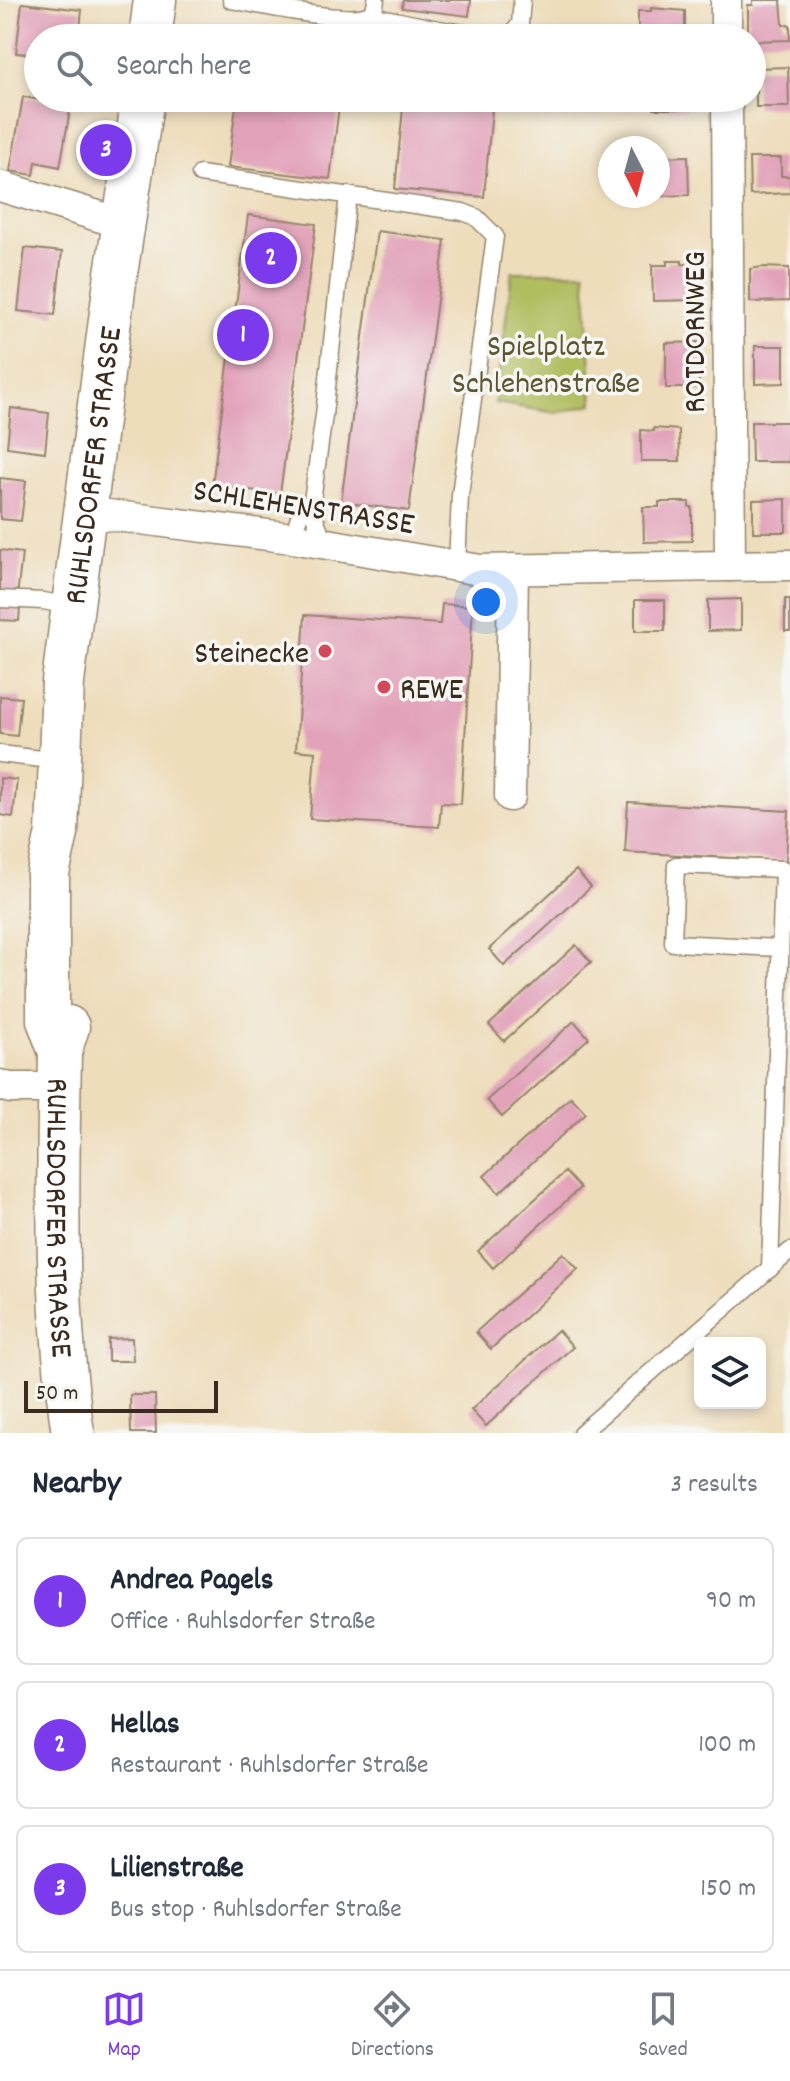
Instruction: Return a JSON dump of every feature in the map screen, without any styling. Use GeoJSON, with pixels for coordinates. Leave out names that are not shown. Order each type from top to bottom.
{"type":"FeatureCollection","features":[{"type":"Feature","properties":{"kind":"main road"},"geometry":{"type":"LineString","coordinates":[[152,24],[155,0]]}},
{"type":"Feature","properties":{"kind":"main road","name":"RUHLSDORFER STRASSE"},"geometry":{"type":"LineString","coordinates":[[73,1433],[59,1281],[59,1070],[71,1018],[72,913],[69,873],[57,833],[58,761],[63,682],[84,512],[141,112]]}},
{"type":"Feature","properties":{"kind":"street"},"geometry":{"type":"LineString","coordinates":[[726,0],[726,24]]}},
{"type":"Feature","properties":{"kind":"street","name":"ROTDORNWEG"},"geometry":{"type":"LineString","coordinates":[[727,112],[730,566]]}},
{"type":"Feature","properties":{"kind":"street"},"geometry":{"type":"LineString","coordinates":[[0,186],[124,224]]}},
{"type":"Feature","properties":{"kind":"street","name":"SCHLEHENSTRASSE"},"geometry":{"type":"LineString","coordinates":[[84,512],[292,538],[480,570],[790,565]]}},
{"type":"Feature","properties":{"kind":"street"},"geometry":{"type":"LineString","coordinates":[[510,796],[513,569]]}},
{"type":"Feature","properties":{"kind":"street"},"geometry":{"type":"LineString","coordinates":[[0,1085],[10,1088],[59,1070]]}},
{"type":"Feature","properties":{"kind":"lane"},"geometry":{"type":"LineString","coordinates":[[231,0],[348,18],[373,7],[434,24]]}},
{"type":"Feature","properties":{"kind":"lane"},"geometry":{"type":"LineString","coordinates":[[520,24],[522,0]]}},
{"type":"Feature","properties":{"kind":"lane"},"geometry":{"type":"LineString","coordinates":[[200,174],[463,212],[476,217],[495,236],[460,495],[457,566]]}},
{"type":"Feature","properties":{"kind":"lane"},"geometry":{"type":"LineString","coordinates":[[325,544],[311,508],[328,386],[348,195]]}},
{"type":"Feature","properties":{"kind":"lane"},"geometry":{"type":"LineString","coordinates":[[292,538],[300,514],[311,508]]}},
{"type":"Feature","properties":{"kind":"lane"},"geometry":{"type":"LineString","coordinates":[[0,599],[72,606]]}},
{"type":"Feature","properties":{"kind":"lane"},"geometry":{"type":"LineString","coordinates":[[0,754],[58,761]]}},
{"type":"Feature","properties":{"kind":"lane"},"geometry":{"type":"LineString","coordinates":[[770,1269],[783,869],[676,865],[673,943],[780,948]]}},
{"type":"Feature","properties":{"kind":"lane"},"geometry":{"type":"LineString","coordinates":[[581,1433],[790,1251]]}},
{"type":"Feature","properties":{"kind":"green space","name":"Spielplatz Schlehenstraße"},"geometry":{"type":"Polygon","coordinates":[[[512,272],[585,272],[593,404],[557,413],[495,403],[512,272]]]}},
{"type":"Feature","properties":{"kind":"building"},"geometry":{"type":"Polygon","coordinates":[[[403,0],[471,0],[469,16],[402,8],[403,0]]]}},
{"type":"Feature","properties":{"kind":"building"},"geometry":{"type":"Polygon","coordinates":[[[753,0],[781,0],[783,25],[790,25],[790,40],[766,41],[766,24],[748,24],[748,5],[753,5],[753,0]]]}},
{"type":"Feature","properties":{"kind":"building"},"geometry":{"type":"Polygon","coordinates":[[[22,3],[82,10],[80,24],[24,24],[24,54],[16,53],[22,3]]]}},
{"type":"Feature","properties":{"kind":"building"},"geometry":{"type":"Polygon","coordinates":[[[651,8],[685,11],[685,24],[638,24],[638,11],[651,11],[651,8]]]}},
{"type":"Feature","properties":{"kind":"building"},"geometry":{"type":"Polygon","coordinates":[[[788,67],[789,107],[766,107],[766,68],[788,67]]]}},
{"type":"Feature","properties":{"kind":"building"},"geometry":{"type":"Polygon","coordinates":[[[23,97],[24,112],[70,112],[60,167],[36,162],[34,175],[10,171],[23,97]]]}},
{"type":"Feature","properties":{"kind":"building"},"geometry":{"type":"Polygon","coordinates":[[[235,112],[338,112],[330,179],[228,167],[235,112]]]}},
{"type":"Feature","properties":{"kind":"building"},"geometry":{"type":"Polygon","coordinates":[[[403,112],[492,112],[484,197],[395,189],[403,112]]]}},
{"type":"Feature","properties":{"kind":"building"},"geometry":{"type":"Polygon","coordinates":[[[688,156],[689,195],[670,196],[670,157],[688,156]]]}},
{"type":"Feature","properties":{"kind":"building"},"geometry":{"type":"Polygon","coordinates":[[[749,158],[781,158],[781,176],[790,176],[790,193],[750,195],[749,158]]]}},
{"type":"Feature","properties":{"kind":"building"},"geometry":{"type":"Polygon","coordinates":[[[248,215],[316,224],[280,494],[212,485],[248,215]]]}},
{"type":"Feature","properties":{"kind":"building"},"geometry":{"type":"Polygon","coordinates":[[[377,231],[445,240],[409,511],[341,502],[377,231]]]}},
{"type":"Feature","properties":{"kind":"building"},"geometry":{"type":"Polygon","coordinates":[[[25,248],[62,252],[55,315],[18,311],[25,248]]]}},
{"type":"Feature","properties":{"kind":"building"},"geometry":{"type":"Polygon","coordinates":[[[667,261],[697,265],[697,300],[653,301],[652,265],[667,265],[667,261]]]}},
{"type":"Feature","properties":{"kind":"building"},"geometry":{"type":"Polygon","coordinates":[[[789,268],[789,301],[750,302],[750,269],[789,268]]]}},
{"type":"Feature","properties":{"kind":"building"},"geometry":{"type":"Polygon","coordinates":[[[698,342],[699,388],[666,388],[666,343],[698,342]]]}},
{"type":"Feature","properties":{"kind":"building"},"geometry":{"type":"Polygon","coordinates":[[[755,346],[784,346],[784,383],[755,384],[755,346]]]}},
{"type":"Feature","properties":{"kind":"building"},"geometry":{"type":"Polygon","coordinates":[[[11,408],[49,413],[45,452],[7,447],[11,408]]]}},
{"type":"Feature","properties":{"kind":"building"},"geometry":{"type":"Polygon","coordinates":[[[751,422],[788,422],[789,462],[752,462],[751,422]]]}},
{"type":"Feature","properties":{"kind":"building"},"geometry":{"type":"Polygon","coordinates":[[[654,428],[679,430],[680,461],[641,461],[641,430],[654,431],[654,428]]]}},
{"type":"Feature","properties":{"kind":"building"},"geometry":{"type":"Polygon","coordinates":[[[0,478],[26,481],[21,521],[0,519],[0,478]]]}},
{"type":"Feature","properties":{"kind":"building"},"geometry":{"type":"Polygon","coordinates":[[[786,499],[786,532],[753,532],[753,500],[786,499]]]}},
{"type":"Feature","properties":{"kind":"building"},"geometry":{"type":"Polygon","coordinates":[[[659,502],[689,502],[689,507],[692,507],[692,541],[644,542],[643,507],[659,507],[659,502]]]}},
{"type":"Feature","properties":{"kind":"building"},"geometry":{"type":"Polygon","coordinates":[[[0,550],[22,553],[17,597],[0,595],[0,550]]]}},
{"type":"Feature","properties":{"kind":"building"},"geometry":{"type":"Polygon","coordinates":[[[741,599],[741,630],[708,631],[708,600],[741,599]]]}},
{"type":"Feature","properties":{"kind":"building"},"geometry":{"type":"Polygon","coordinates":[[[785,599],[790,599],[790,631],[785,631],[785,599]]]}},
{"type":"Feature","properties":{"kind":"building"},"geometry":{"type":"Polygon","coordinates":[[[635,600],[665,600],[665,631],[635,631],[635,600]]]}},
{"type":"Feature","properties":{"kind":"building","name":"REWE"},"geometry":{"type":"Polygon","coordinates":[[[442,604],[473,606],[461,804],[441,803],[439,827],[310,819],[315,752],[296,750],[305,615],[440,624],[442,604]]]}},
{"type":"Feature","properties":{"kind":"building"},"geometry":{"type":"Polygon","coordinates":[[[0,605],[20,607],[19,621],[0,620],[0,605]]]}},
{"type":"Feature","properties":{"kind":"building"},"geometry":{"type":"Polygon","coordinates":[[[0,696],[21,698],[17,736],[0,734],[0,696]]]}},
{"type":"Feature","properties":{"kind":"building"},"geometry":{"type":"Polygon","coordinates":[[[0,778],[17,780],[13,817],[0,815],[0,778]]]}},
{"type":"Feature","properties":{"kind":"building"},"geometry":{"type":"Polygon","coordinates":[[[628,802],[789,811],[786,861],[625,852],[628,802]]]}},
{"type":"Feature","properties":{"kind":"building"},"geometry":{"type":"Polygon","coordinates":[[[576,870],[591,887],[504,966],[489,949],[576,870]]]}},
{"type":"Feature","properties":{"kind":"building"},"geometry":{"type":"Polygon","coordinates":[[[576,945],[591,962],[504,1041],[489,1025],[576,945]]]}},
{"type":"Feature","properties":{"kind":"building"},"geometry":{"type":"Polygon","coordinates":[[[574,1021],[589,1038],[502,1117],[487,1100],[574,1021]]]}},
{"type":"Feature","properties":{"kind":"building"},"geometry":{"type":"Polygon","coordinates":[[[571,1097],[586,1113],[499,1193],[484,1176],[571,1097]]]}},
{"type":"Feature","properties":{"kind":"building"},"geometry":{"type":"Polygon","coordinates":[[[565,1172],[580,1188],[493,1268],[478,1251],[565,1172]]]}},
{"type":"Feature","properties":{"kind":"building"},"geometry":{"type":"Polygon","coordinates":[[[563,1253],[578,1269],[491,1349],[476,1332],[563,1253]]]}},
{"type":"Feature","properties":{"kind":"building"},"geometry":{"type":"Polygon","coordinates":[[[558,1330],[573,1347],[486,1426],[471,1410],[558,1330]]]}},
{"type":"Feature","properties":{"kind":"building"},"geometry":{"type":"Polygon","coordinates":[[[132,1338],[133,1361],[108,1361],[108,1339],[132,1338]]]}},
{"type":"Feature","properties":{"kind":"building"},"geometry":{"type":"Polygon","coordinates":[[[130,1395],[155,1395],[156,1433],[131,1433],[130,1395]]]}},
{"type":"Feature","properties":{"kind":"place","name":"Lilienstraße"},"geometry":{"type":"Point","coordinates":[106,150]}},
{"type":"Feature","properties":{"kind":"place","name":"Hellas"},"geometry":{"type":"Point","coordinates":[271,258]}},
{"type":"Feature","properties":{"kind":"place","name":"Andrea Pagels"},"geometry":{"type":"Point","coordinates":[243,335]}},
{"type":"Feature","properties":{"kind":"place","name":"Steinecke"},"geometry":{"type":"Point","coordinates":[325,651]}},
{"type":"Feature","properties":{"kind":"place","name":"REWE"},"geometry":{"type":"Point","coordinates":[384,687]}}]}
